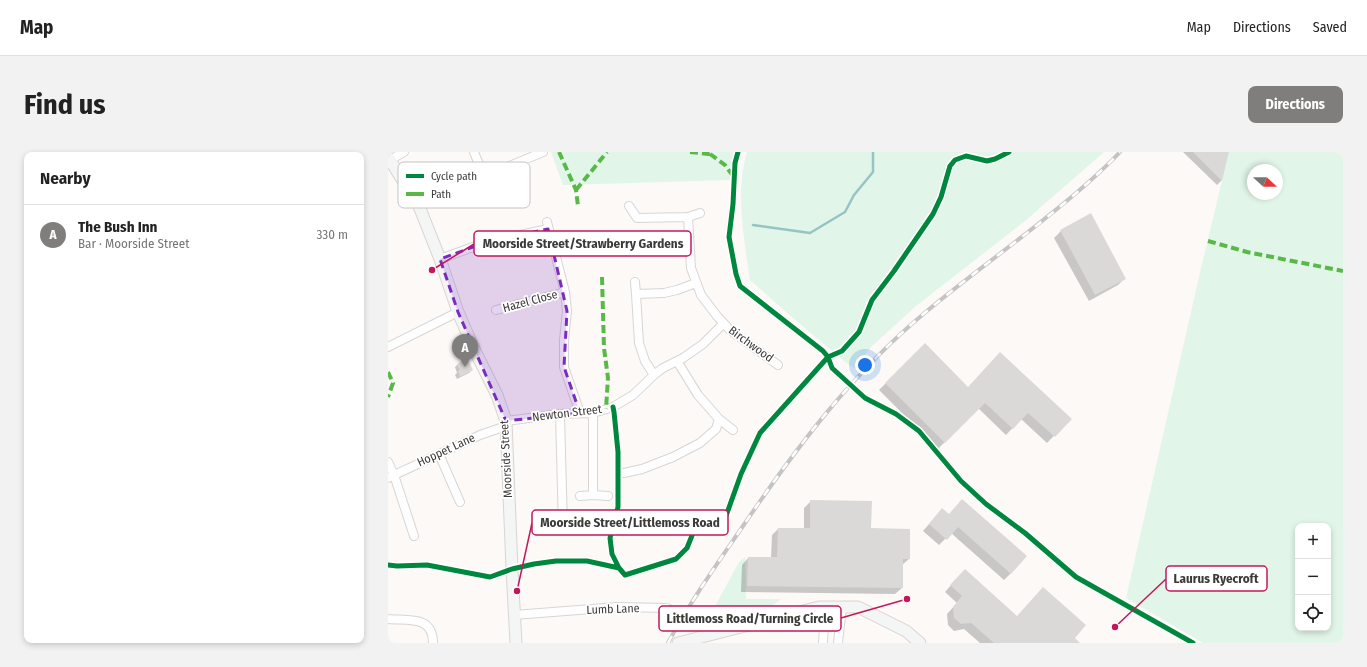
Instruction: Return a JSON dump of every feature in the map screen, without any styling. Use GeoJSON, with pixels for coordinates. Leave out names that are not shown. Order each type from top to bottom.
{"type":"FeatureCollection","features":[{"type":"Feature","properties":{"kind":"street"},"geometry":{"type":"LineString","coordinates":[[389,162],[404,152]]}},
{"type":"Feature","properties":{"kind":"street"},"geometry":{"type":"LineString","coordinates":[[474,152],[478,162]]}},
{"type":"Feature","properties":{"kind":"street"},"geometry":{"type":"LineString","coordinates":[[519,162],[543,152]]}},
{"type":"Feature","properties":{"kind":"street","name":"Moorside Street"},"geometry":{"type":"LineString","coordinates":[[389,162],[398,175]]}},
{"type":"Feature","properties":{"kind":"street"},"geometry":{"type":"LineString","coordinates":[[629,206],[637,218],[688,217],[700,213]]}},
{"type":"Feature","properties":{"kind":"street","name":"Moorside Street"},"geometry":{"type":"LineString","coordinates":[[420,208],[440,259],[458,312],[474,349],[497,395],[506,423],[516,643]]}},
{"type":"Feature","properties":{"kind":"street"},"geometry":{"type":"LineString","coordinates":[[688,217],[691,268],[701,295],[723,324]]}},
{"type":"Feature","properties":{"kind":"street"},"geometry":{"type":"LineString","coordinates":[[440,259],[487,242],[548,225],[565,292],[567,311],[564,340],[564,366],[580,413]]}},
{"type":"Feature","properties":{"kind":"street"},"geometry":{"type":"LineString","coordinates":[[635,282],[639,343],[645,361],[654,375]]}},
{"type":"Feature","properties":{"kind":"street"},"geometry":{"type":"LineString","coordinates":[[636,294],[664,293],[696,283]]}},
{"type":"Feature","properties":{"kind":"street","name":"Hazel Close"},"geometry":{"type":"LineString","coordinates":[[496,310],[565,292]]}},
{"type":"Feature","properties":{"kind":"street"},"geometry":{"type":"LineString","coordinates":[[388,348],[458,312]]}},
{"type":"Feature","properties":{"kind":"street","name":"Newton Street"},"geometry":{"type":"LineString","coordinates":[[506,423],[560,414],[593,413],[623,402],[633,395],[654,375],[703,344],[723,324]]}},
{"type":"Feature","properties":{"kind":"street","name":"Birchwood"},"geometry":{"type":"LineString","coordinates":[[723,324],[778,365]]}},
{"type":"Feature","properties":{"kind":"street"},"geometry":{"type":"LineString","coordinates":[[677,361],[698,395],[718,419],[733,430]]}},
{"type":"Feature","properties":{"kind":"street"},"geometry":{"type":"LineString","coordinates":[[593,413],[593,495]]}},
{"type":"Feature","properties":{"kind":"street"},"geometry":{"type":"LineString","coordinates":[[560,414],[563,527]]}},
{"type":"Feature","properties":{"kind":"street"},"geometry":{"type":"LineString","coordinates":[[624,473],[642,469],[700,443],[716,429],[718,419]]}},
{"type":"Feature","properties":{"kind":"street","name":"Hoppet Lane"},"geometry":{"type":"LineString","coordinates":[[391,477],[506,423]]}},
{"type":"Feature","properties":{"kind":"street"},"geometry":{"type":"LineString","coordinates":[[439,454],[460,502]]}},
{"type":"Feature","properties":{"kind":"street"},"geometry":{"type":"LineString","coordinates":[[388,462],[391,477],[414,536]]}},
{"type":"Feature","properties":{"kind":"street"},"geometry":{"type":"LineString","coordinates":[[580,496],[608,496]]}},
{"type":"Feature","properties":{"kind":"street","name":"Lumb Lane"},"geometry":{"type":"LineString","coordinates":[[514,615],[617,606],[666,608],[686,620],[697,622],[706,615]]}},
{"type":"Feature","properties":{"kind":"street"},"geometry":{"type":"LineString","coordinates":[[678,643],[819,607],[858,607],[906,631],[920,643]]}},
{"type":"Feature","properties":{"kind":"street"},"geometry":{"type":"LineString","coordinates":[[823,643],[826,607]]}},
{"type":"Feature","properties":{"kind":"street"},"geometry":{"type":"LineString","coordinates":[[838,643],[842,607]]}},
{"type":"Feature","properties":{"kind":"street"},"geometry":{"type":"LineString","coordinates":[[388,619],[419,621],[425,624],[432,631],[433,643]]}},
{"type":"Feature","properties":{"kind":"highlighted area"},"geometry":{"type":"Polygon","coordinates":[[[548,229],[567,311],[564,367],[580,413],[506,421],[458,312],[440,259],[487,242],[548,229]]]}},
{"type":"Feature","properties":{"kind":"green space"},"geometry":{"type":"Polygon","coordinates":[[[551,152],[737,152],[731,167],[731,180],[563,185],[551,152]]]}},
{"type":"Feature","properties":{"kind":"green space"},"geometry":{"type":"Polygon","coordinates":[[[747,152],[1104,152],[1025,221],[916,306],[872,346],[854,368],[793,318],[750,280],[743,232],[741,199],[743,168],[747,152]]]}},
{"type":"Feature","properties":{"kind":"green space"},"geometry":{"type":"Polygon","coordinates":[[[1229,152],[1343,152],[1343,643],[1203,643],[1126,598],[1229,152]]]}},
{"type":"Feature","properties":{"kind":"green space"},"geometry":{"type":"Polygon","coordinates":[[[745,557],[746,599],[781,599],[765,611],[721,620],[711,618],[712,612],[739,562],[745,557]]]}},
{"type":"Feature","properties":{"kind":"building"},"geometry":{"type":"Polygon","coordinates":[[[1193,152],[1229,152],[1222,181],[1193,152]]]}},
{"type":"Feature","properties":{"kind":"building"},"geometry":{"type":"Polygon","coordinates":[[[1091,213],[1126,279],[1095,295],[1060,230],[1091,213]]]}},
{"type":"Feature","properties":{"kind":"building"},"geometry":{"type":"Polygon","coordinates":[[[925,343],[968,387],[1000,352],[1072,419],[1055,437],[1028,413],[1013,429],[985,403],[945,443],[885,383],[925,343]]]}},
{"type":"Feature","properties":{"kind":"building"},"geometry":{"type":"Polygon","coordinates":[[[467,358],[473,370],[460,377],[458,371],[460,370],[457,364],[467,358]]]}},
{"type":"Feature","properties":{"kind":"building"},"geometry":{"type":"Polygon","coordinates":[[[962,499],[1027,556],[1011,574],[958,527],[947,540],[929,524],[942,508],[949,514],[962,499]]]}},
{"type":"Feature","properties":{"kind":"building"},"geometry":{"type":"Polygon","coordinates":[[[810,500],[872,501],[871,528],[910,529],[910,559],[903,559],[903,588],[747,586],[748,557],[777,557],[778,528],[810,528],[810,500]]]}},
{"type":"Feature","properties":{"kind":"building"},"geometry":{"type":"Polygon","coordinates":[[[965,569],[1017,616],[1043,587],[1086,625],[1075,638],[1080,643],[994,643],[971,623],[961,624],[954,618],[953,607],[962,596],[950,585],[965,569]]]}},
{"type":"Feature","properties":{"kind":"waterway"},"geometry":{"type":"LineString","coordinates":[[753,225],[810,233],[845,212],[854,195],[873,172],[873,152]]}},
{"type":"Feature","properties":{"kind":"railway"},"geometry":{"type":"LineString","coordinates":[[668,643],[704,583],[763,497],[805,440],[850,385],[874,359],[927,311],[1051,214],[1110,163],[1120,152]]}},
{"type":"Feature","properties":{"kind":"marked path"},"geometry":{"type":"LineString","coordinates":[[559,152],[576,190],[578,206]]}},
{"type":"Feature","properties":{"kind":"marked path"},"geometry":{"type":"LineString","coordinates":[[576,190],[607,152]]}},
{"type":"Feature","properties":{"kind":"marked path"},"geometry":{"type":"LineString","coordinates":[[690,152],[708,154],[713,153]]}},
{"type":"Feature","properties":{"kind":"marked path"},"geometry":{"type":"LineString","coordinates":[[710,154],[725,165],[733,176]]}},
{"type":"Feature","properties":{"kind":"marked path"},"geometry":{"type":"LineString","coordinates":[[1208,241],[1247,252],[1343,271]]}},
{"type":"Feature","properties":{"kind":"marked path"},"geometry":{"type":"LineString","coordinates":[[602,277],[604,348],[608,378],[606,409]]}},
{"type":"Feature","properties":{"kind":"marked path"},"geometry":{"type":"LineString","coordinates":[[388,372],[393,383],[388,397]]}},
{"type":"Feature","properties":{"kind":"cycle path"},"geometry":{"type":"LineString","coordinates":[[738,152],[735,163],[733,204],[729,237],[736,274],[740,286],[823,351],[828,357],[832,368],[865,398],[896,414],[919,431],[961,481],[986,504],[1025,533],[1076,577],[1193,643]]}},
{"type":"Feature","properties":{"kind":"cycle path"},"geometry":{"type":"LineString","coordinates":[[388,565],[427,565],[490,577],[512,569],[534,564],[556,561],[587,561],[619,568],[625,575],[676,559],[687,548],[693,533],[703,521],[707,519],[716,520],[726,516],[741,474],[760,433],[828,357],[842,351],[859,332],[872,300],[933,214],[941,197],[950,166],[955,160],[966,156],[987,161],[1009,152]]}},
{"type":"Feature","properties":{"kind":"cycle path"},"geometry":{"type":"LineString","coordinates":[[613,407],[618,452],[618,507],[610,538],[612,554],[619,568]]}},
{"type":"Feature","properties":{"kind":"place","name":"Moorside Street/Strawberry Gardens"},"geometry":{"type":"Point","coordinates":[432,270]}},
{"type":"Feature","properties":{"kind":"place","name":"The Bush Inn"},"geometry":{"type":"Point","coordinates":[465,367]}},
{"type":"Feature","properties":{"kind":"place","name":"Moorside Street/Littlemoss Road"},"geometry":{"type":"Point","coordinates":[517,591]}},
{"type":"Feature","properties":{"kind":"place","name":"Littlemoss Road/Turning Circle"},"geometry":{"type":"Point","coordinates":[907,599]}},
{"type":"Feature","properties":{"kind":"place","name":"Laurus Ryecroft"},"geometry":{"type":"Point","coordinates":[1115,627]}}]}
